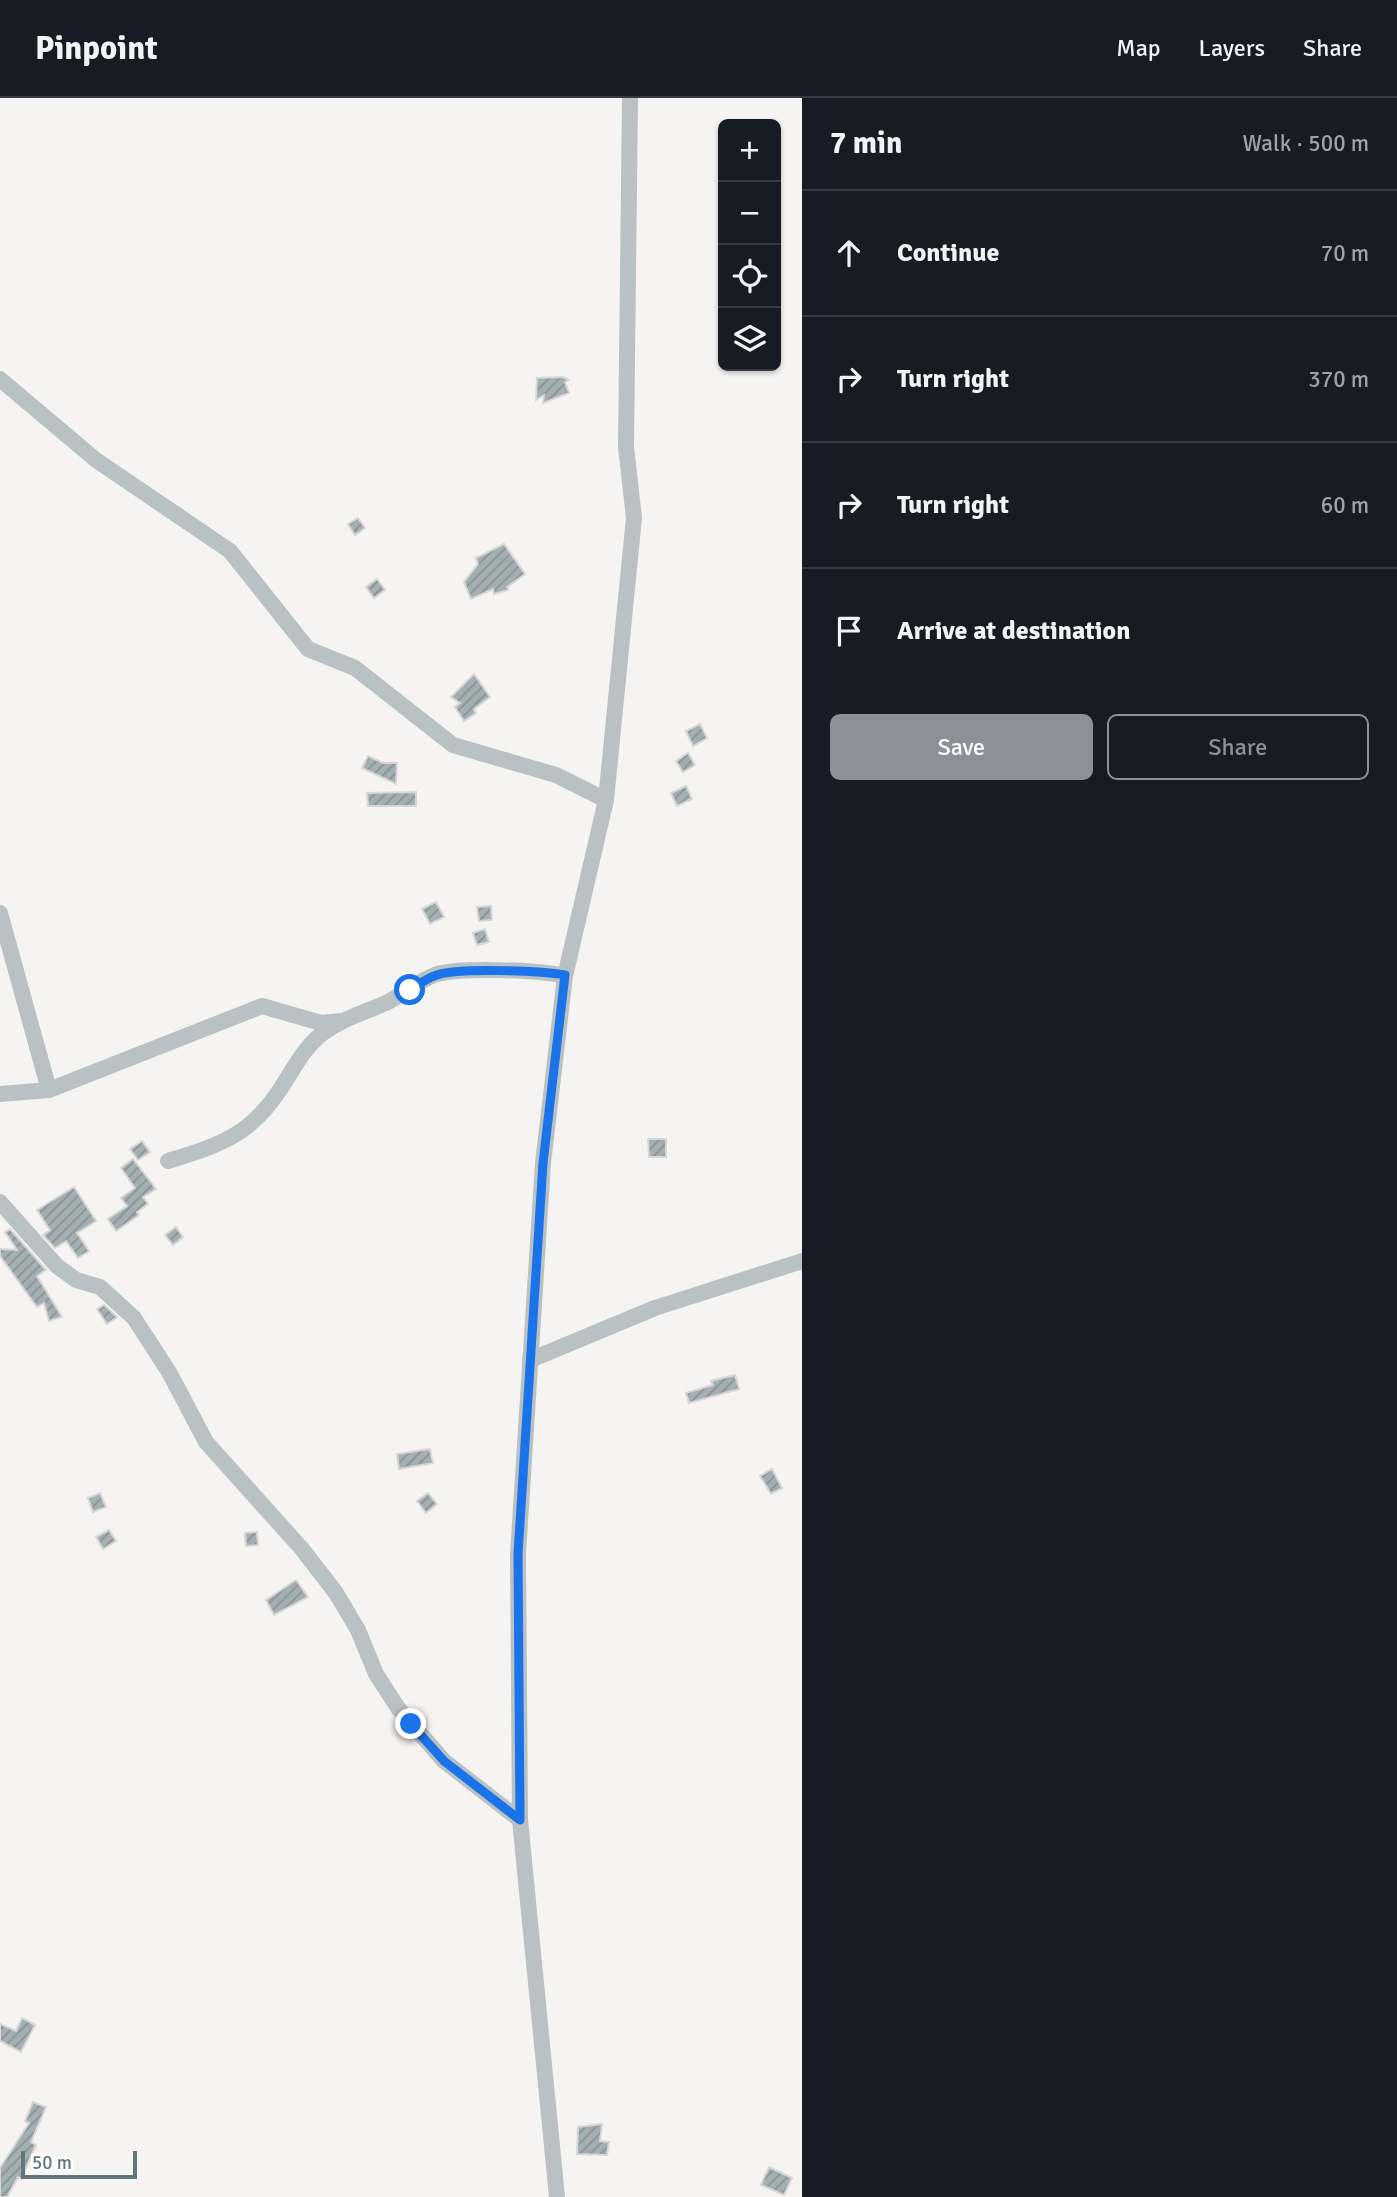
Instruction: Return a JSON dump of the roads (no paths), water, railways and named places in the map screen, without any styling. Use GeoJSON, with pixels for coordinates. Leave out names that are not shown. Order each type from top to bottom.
{"type":"FeatureCollection","features":[{"type":"Feature","properties":{"kind":"street"},"geometry":{"type":"LineString","coordinates":[[557,2197],[520,1820],[518,1554],[543,1163],[565,975],[606,800],[634,518],[626,447],[630,98]]}},
{"type":"Feature","properties":{"kind":"street"},"geometry":{"type":"LineString","coordinates":[[0,379],[96,460],[230,551],[308,649],[355,668],[453,745],[556,775],[606,800]]}},
{"type":"Feature","properties":{"kind":"street"},"geometry":{"type":"LineString","coordinates":[[0,913],[49,1090]]}},
{"type":"Feature","properties":{"kind":"street"},"geometry":{"type":"LineString","coordinates":[[168,1161],[209,1148],[252,1125],[283,1086],[294,1065],[320,1036],[343,1021],[443,973],[546,972],[565,975]]}},
{"type":"Feature","properties":{"kind":"street"},"geometry":{"type":"LineString","coordinates":[[0,1094],[49,1090],[262,1006],[321,1023],[343,1021]]}},
{"type":"Feature","properties":{"kind":"street"},"geometry":{"type":"LineString","coordinates":[[0,1202],[57,1266],[76,1280],[100,1287],[134,1318],[169,1372],[206,1442],[302,1549],[336,1593],[358,1630],[376,1674],[398,1708],[444,1761],[520,1820]]}},
{"type":"Feature","properties":{"kind":"street"},"geometry":{"type":"LineString","coordinates":[[530,1360],[655,1308],[802,1261]]}}]}
